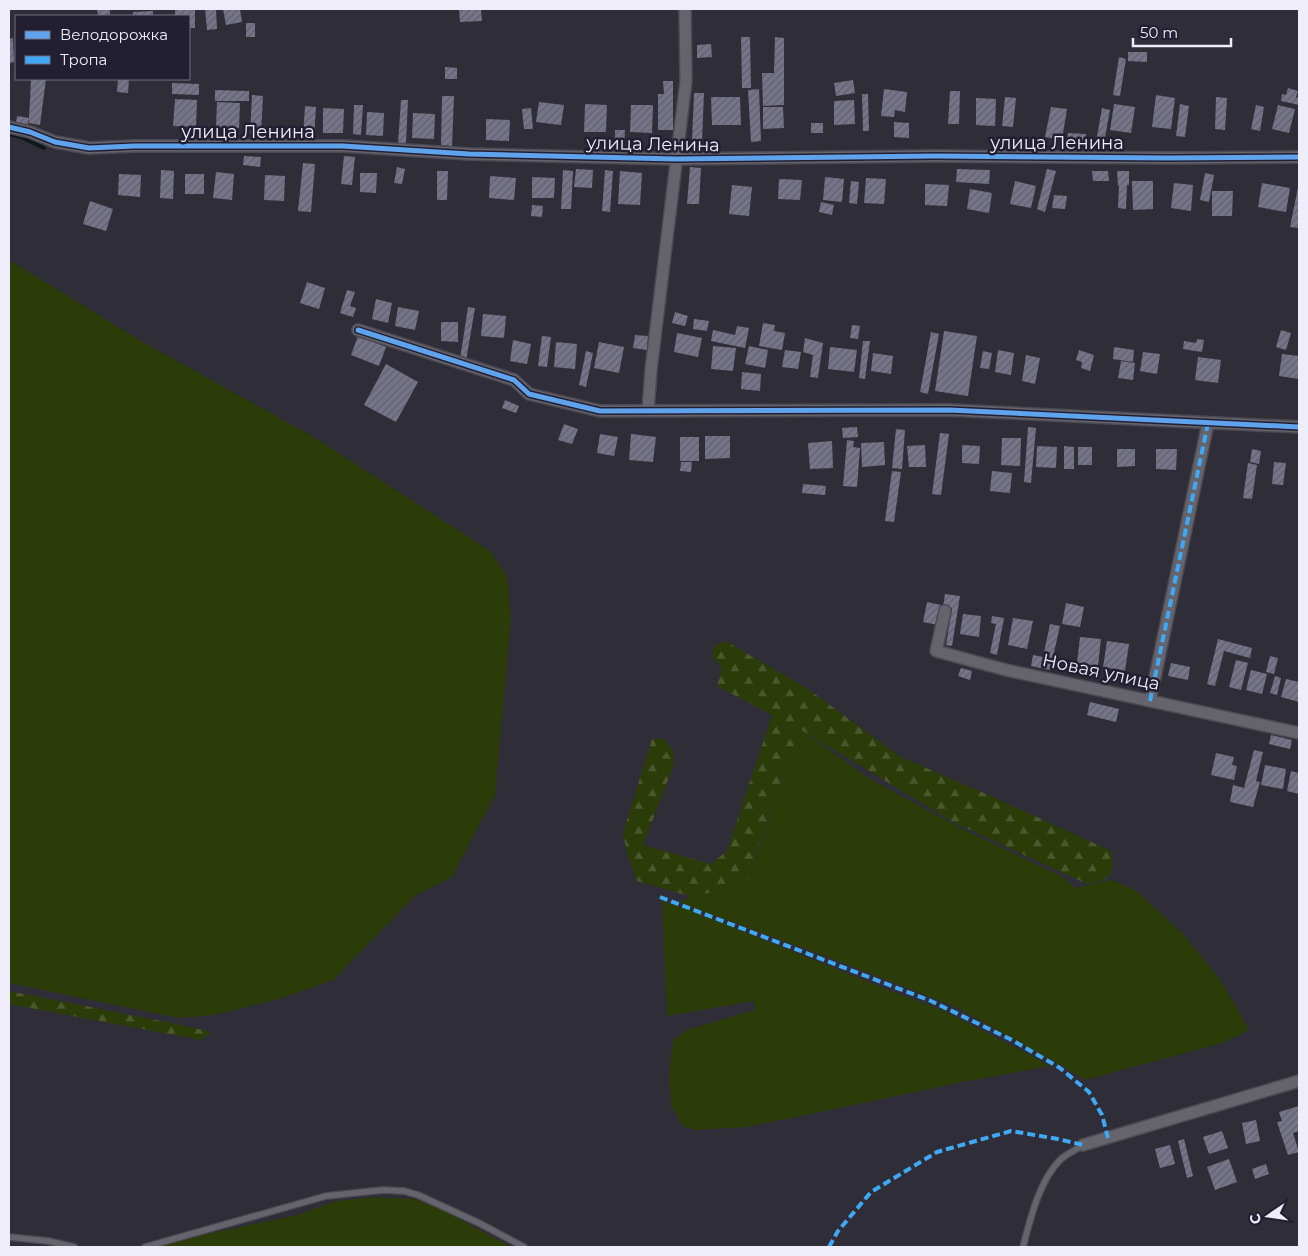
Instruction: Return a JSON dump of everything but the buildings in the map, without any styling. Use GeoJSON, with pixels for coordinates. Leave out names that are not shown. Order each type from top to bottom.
{"type":"FeatureCollection","features":[{"type":"Feature","properties":{"kind":"street"},"geometry":{"type":"LineString","coordinates":[[648,411],[651,370],[686,81],[684,9]]}},
{"type":"Feature","properties":{"kind":"street","name":"улица Ленина"},"geometry":{"type":"LineString","coordinates":[[9,128],[30,132],[55,142],[89,148],[134,146],[343,146],[469,154],[676,159],[936,156],[1299,157]]}},
{"type":"Feature","properties":{"kind":"street"},"geometry":{"type":"LineString","coordinates":[[358,330],[514,380],[529,394],[600,411],[949,410],[1299,427]]}},
{"type":"Feature","properties":{"kind":"street"},"geometry":{"type":"LineString","coordinates":[[1150,701],[1208,423]]}},
{"type":"Feature","properties":{"kind":"street","name":"Новая улица"},"geometry":{"type":"LineString","coordinates":[[945,611],[936,651],[1006,670],[1299,733]]}},
{"type":"Feature","properties":{"kind":"street"},"geometry":{"type":"LineString","coordinates":[[1083,1145],[1299,1081]]}},
{"type":"Feature","properties":{"kind":"lane"},"geometry":{"type":"LineString","coordinates":[[1023,1247],[1032,1214],[1046,1178],[1060,1160],[1083,1145]]}},
{"type":"Feature","properties":{"kind":"lane"},"geometry":{"type":"LineString","coordinates":[[146,1247],[326,1196],[383,1190],[404,1191],[418,1195],[479,1223],[524,1247]]}},
{"type":"Feature","properties":{"kind":"lane"},"geometry":{"type":"LineString","coordinates":[[9,1237],[48,1241],[74,1247]]}},
{"type":"Feature","properties":{"kind":"green space"},"geometry":{"type":"Polygon","coordinates":[[[9,260],[141,341],[312,436],[490,551],[507,576],[511,619],[495,795],[452,877],[416,895],[333,980],[282,998],[214,1015],[179,1018],[9,983],[9,260]]]}},
{"type":"Feature","properties":{"kind":"green space"},"geometry":{"type":"Polygon","coordinates":[[[726,641],[808,689],[901,757],[1111,851],[1112,865],[1109,875],[1101,881],[1087,884],[953,822],[800,729],[747,880],[723,891],[689,896],[637,881],[627,853],[623,833],[652,739],[664,739],[674,752],[673,767],[643,845],[711,864],[727,851],[772,715],[717,686],[722,668],[712,656],[714,646],[726,641]]]}},
{"type":"Feature","properties":{"kind":"green space"},"geometry":{"type":"Polygon","coordinates":[[[800,729],[870,779],[962,829],[1063,877],[1075,888],[1112,880],[1137,891],[1184,935],[1222,982],[1249,1030],[1222,1043],[1085,1080],[956,1007],[833,959],[680,903],[689,896],[723,891],[755,860],[800,729]]]}},
{"type":"Feature","properties":{"kind":"green space"},"geometry":{"type":"Polygon","coordinates":[[[662,901],[693,911],[942,1010],[1051,1066],[963,1082],[747,1127],[695,1130],[683,1126],[671,1105],[669,1074],[673,1040],[689,1029],[755,1010],[754,1001],[667,1016],[662,901]]]}},
{"type":"Feature","properties":{"kind":"green space"},"geometry":{"type":"Polygon","coordinates":[[[9,991],[211,1032],[201,1040],[9,1004],[9,991]]]}},
{"type":"Feature","properties":{"kind":"green space"},"geometry":{"type":"Polygon","coordinates":[[[374,1197],[415,1199],[438,1208],[512,1247],[159,1247],[207,1234],[297,1215],[336,1201],[374,1197]]]}},
{"type":"Feature","properties":{"kind":"waterway"},"geometry":{"type":"LineString","coordinates":[[9,134],[21,137],[44,148]]}},
{"type":"Feature","properties":{"kind":"marked path"},"geometry":{"type":"LineString","coordinates":[[1150,701],[1208,423]]}},
{"type":"Feature","properties":{"kind":"marked path"},"geometry":{"type":"LineString","coordinates":[[660,897],[931,1001],[1012,1040],[1060,1068],[1089,1092],[1102,1115],[1108,1138]]}},
{"type":"Feature","properties":{"kind":"marked path"},"geometry":{"type":"LineString","coordinates":[[829,1247],[838,1231],[871,1192],[937,1152],[1011,1131],[1083,1145]]}},
{"type":"Feature","properties":{"kind":"cycle path"},"geometry":{"type":"LineString","coordinates":[[9,127],[30,132],[55,142],[89,148],[134,146],[343,146],[469,154],[676,159],[936,156],[1299,157]]}},
{"type":"Feature","properties":{"kind":"cycle path"},"geometry":{"type":"LineString","coordinates":[[358,330],[514,380],[529,394],[600,411],[949,410],[1299,427]]}}]}
